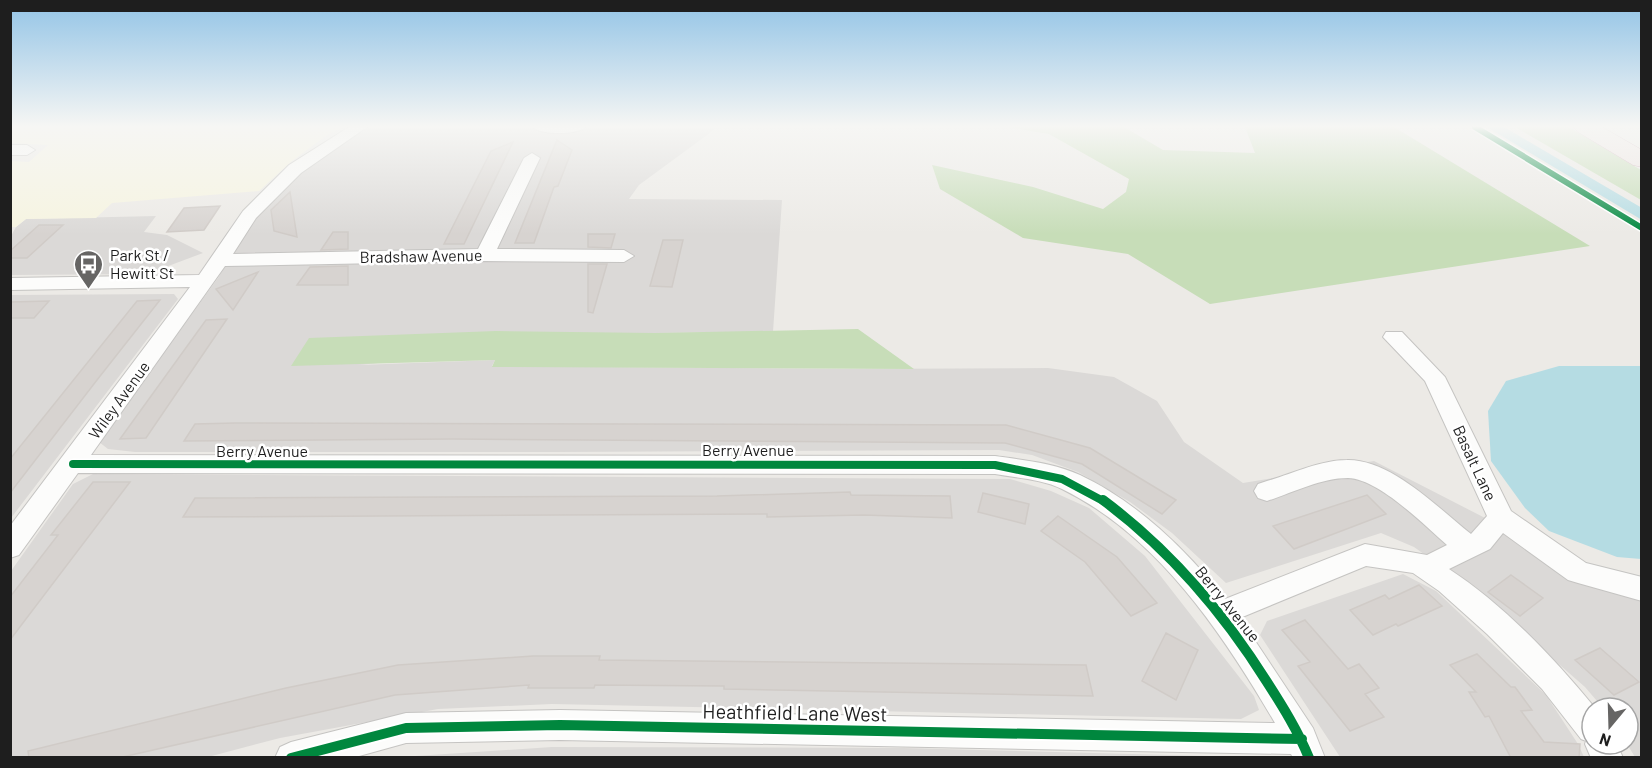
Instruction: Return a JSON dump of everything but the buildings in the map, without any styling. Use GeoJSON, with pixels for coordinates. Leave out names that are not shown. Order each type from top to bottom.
{"type":"FeatureCollection","features":[{"type":"Feature","properties":{"kind":"street","name":"Wiley Avenue"},"geometry":{"type":"LineString","coordinates":[[10,547],[205,282],[249,215],[295,169],[304,163]]}},
{"type":"Feature","properties":{"kind":"street"},"geometry":{"type":"LineString","coordinates":[[485,255],[530,163]]}},
{"type":"Feature","properties":{"kind":"street","name":"Bradshaw Avenue"},"geometry":{"type":"LineString","coordinates":[[219,261],[485,255],[624,256]]}},
{"type":"Feature","properties":{"kind":"street"},"geometry":{"type":"LineString","coordinates":[[10,284],[205,282]]}},
{"type":"Feature","properties":{"kind":"street","name":"Basalt Lane"},"geometry":{"type":"LineString","coordinates":[[1394,337],[1434,377],[1501,518],[1481,541],[1427,567]]}},
{"type":"Feature","properties":{"kind":"street","name":"Berry Avenue"},"geometry":{"type":"LineString","coordinates":[[73,464],[995,465],[1070,482],[1121,514],[1183,569],[1243,642],[1305,748]]}},
{"type":"Feature","properties":{"kind":"street"},"geometry":{"type":"LineString","coordinates":[[1267,492],[1348,469],[1362,471],[1386,480],[1468,547]]}},
{"type":"Feature","properties":{"kind":"street"},"geometry":{"type":"LineString","coordinates":[[1501,518],[1578,572],[1641,589]]}},
{"type":"Feature","properties":{"kind":"street"},"geometry":{"type":"LineString","coordinates":[[1220,614],[1365,555],[1419,563],[1427,567],[1497,625],[1553,679],[1580,713]]}},
{"type":"Feature","properties":{"kind":"street","name":"Heathfield Lane West"},"geometry":{"type":"LineString","coordinates":[[291,758],[406,728],[572,726],[1305,748]]}},
{"type":"Feature","properties":{"kind":"shaded area"},"geometry":{"type":"Polygon","coordinates":[[[11,163],[290,163],[259,191],[112,203],[96,218],[26,219],[16,227],[11,227],[11,163]]]}},
{"type":"Feature","properties":{"kind":"shaded area"},"geometry":{"type":"Polygon","coordinates":[[[313,163],[669,163],[639,185],[629,199],[782,200],[773,332],[655,333],[359,365],[495,360],[492,366],[1048,368],[1114,377],[1157,401],[1184,442],[1243,483],[1374,461],[1641,598],[1641,757],[1634,756],[1640,756],[1640,696],[1593,696],[1474,590],[1414,547],[1381,533],[1226,583],[1172,533],[1130,502],[1078,472],[1032,455],[999,450],[135,452],[108,449],[99,442],[218,278],[253,219],[296,174],[313,163]]]}},
{"type":"Feature","properties":{"kind":"shaded area"},"geometry":{"type":"Polygon","coordinates":[[[156,216],[144,232],[167,235],[203,253],[147,274],[11,275],[11,236],[16,227],[26,219],[156,216]]]}},
{"type":"Feature","properties":{"kind":"shaded area"},"geometry":{"type":"Polygon","coordinates":[[[174,294],[178,299],[11,518],[11,295],[174,294]]]}},
{"type":"Feature","properties":{"kind":"shaded area"},"geometry":{"type":"Polygon","coordinates":[[[93,474],[1010,479],[1051,491],[1089,508],[1145,556],[1254,696],[1259,710],[1241,719],[552,704],[438,709],[280,738],[208,757],[11,758],[11,571],[73,484],[93,474]]]}},
{"type":"Feature","properties":{"kind":"shaded area"},"geometry":{"type":"Polygon","coordinates":[[[1403,574],[1436,591],[1546,695],[1578,744],[1580,756],[1584,757],[1340,757],[1260,635],[1267,621],[1403,574]]]}},
{"type":"Feature","properties":{"kind":"shaded area"},"geometry":{"type":"Polygon","coordinates":[[[552,747],[904,748],[1247,757],[400,757],[552,747]]]}},
{"type":"Feature","properties":{"kind":"green space"},"geometry":{"type":"Polygon","coordinates":[[[1100,163],[1453,163],[1590,246],[1210,304],[1128,254],[1023,238],[940,189],[932,165],[1033,187],[1103,209],[1126,192],[1129,179],[1100,163]]]}},
{"type":"Feature","properties":{"kind":"green space"},"geometry":{"type":"Polygon","coordinates":[[[1577,163],[1629,163],[1641,170],[1641,200],[1577,163]]]}},
{"type":"Feature","properties":{"kind":"green space"},"geometry":{"type":"Polygon","coordinates":[[[858,329],[914,369],[492,367],[495,360],[291,366],[309,338],[496,331],[655,333],[858,329]]]}},
{"type":"Feature","properties":{"kind":"water"},"geometry":{"type":"Polygon","coordinates":[[[1559,366],[1641,366],[1641,559],[1617,557],[1549,531],[1525,508],[1491,461],[1488,411],[1506,381],[1559,366]]]}},
{"type":"Feature","properties":{"kind":"waterway"},"geometry":{"type":"LineString","coordinates":[[1554,163],[1642,215]]}},
{"type":"Feature","properties":{"kind":"cycle path"},"geometry":{"type":"LineString","coordinates":[[1534,163],[1642,228]]}},
{"type":"Feature","properties":{"kind":"cycle path"},"geometry":{"type":"LineString","coordinates":[[73,464],[995,465],[1044,473],[1071,482],[1102,500],[1132,521],[1160,546],[1211,603],[1234,633],[1293,724],[1309,758]]}},
{"type":"Feature","properties":{"kind":"cycle path"},"geometry":{"type":"LineString","coordinates":[[291,758],[406,728],[560,725],[1302,739]]}},
{"type":"Feature","properties":{"kind":"place","name":"Park St / Hewitt St"},"geometry":{"type":"Point","coordinates":[89,290]}}]}
